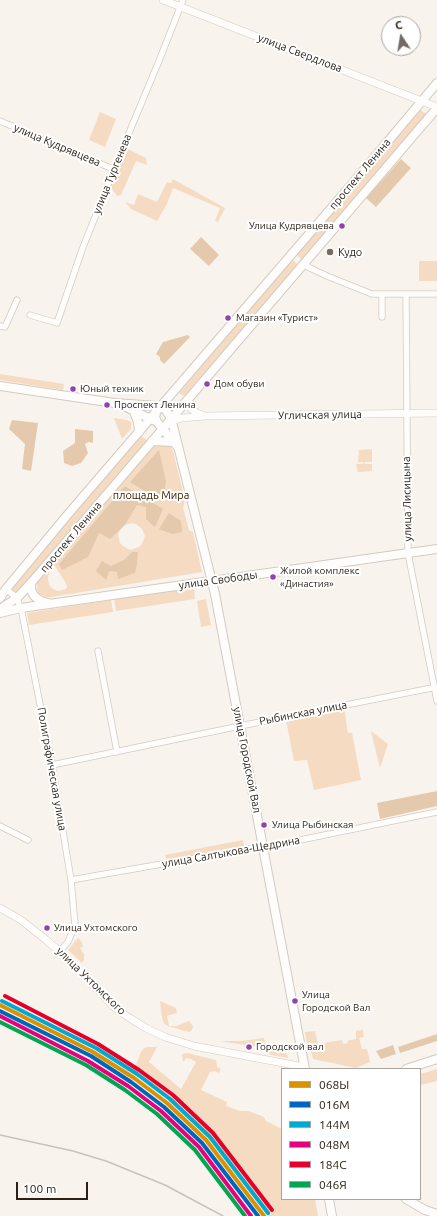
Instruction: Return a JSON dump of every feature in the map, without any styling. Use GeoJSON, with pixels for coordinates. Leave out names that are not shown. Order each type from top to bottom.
{"type":"FeatureCollection","features":[{"type":"Feature","properties":{"kind":"main road","name":"проспект Ленина"},"geometry":{"type":"LineString","coordinates":[[0,609],[17,598],[31,583],[152,442],[164,418],[292,254],[437,83]]}},
{"type":"Feature","properties":{"kind":"main road","name":"проспект Ленина"},"geometry":{"type":"LineString","coordinates":[[0,598],[6,588],[139,432],[164,418],[184,403],[437,108]]}},
{"type":"Feature","properties":{"kind":"main road"},"geometry":{"type":"LineString","coordinates":[[292,254],[304,264]]}},
{"type":"Feature","properties":{"kind":"main road","name":"Угличская улица"},"geometry":{"type":"LineString","coordinates":[[0,386],[114,402],[164,418]]}},
{"type":"Feature","properties":{"kind":"main road","name":"Угличская улица"},"geometry":{"type":"LineString","coordinates":[[114,402],[133,410],[164,418]]}},
{"type":"Feature","properties":{"kind":"main road"},"geometry":{"type":"LineString","coordinates":[[133,410],[137,419],[139,432]]}},
{"type":"Feature","properties":{"kind":"main road","name":"улица Городской Вал"},"geometry":{"type":"LineString","coordinates":[[164,418],[175,438],[212,580],[307,1068]]}},
{"type":"Feature","properties":{"kind":"main road","name":"улица Городской Вал"},"geometry":{"type":"LineString","coordinates":[[164,418],[175,438]]}},
{"type":"Feature","properties":{"kind":"main road"},"geometry":{"type":"LineString","coordinates":[[152,442],[175,438]]}},
{"type":"Feature","properties":{"kind":"main road","name":"улица Свободы"},"geometry":{"type":"LineString","coordinates":[[0,613],[21,608],[437,548]]}},
{"type":"Feature","properties":{"kind":"main road"},"geometry":{"type":"LineString","coordinates":[[31,583],[32,592],[36,598],[46,602],[55,603]]}},
{"type":"Feature","properties":{"kind":"main road"},"geometry":{"type":"LineString","coordinates":[[409,1068],[437,1059]]}},
{"type":"Feature","properties":{"kind":"main road"},"geometry":{"type":"LineString","coordinates":[[329,1200],[332,1216]]}},
{"type":"Feature","properties":{"kind":"main road"},"geometry":{"type":"LineString","coordinates":[[408,1200],[429,1212],[437,1214]]}},
{"type":"Feature","properties":{"kind":"main road"},"geometry":{"type":"LineString","coordinates":[[415,1204],[419,1208],[422,1216]]}},
{"type":"Feature","properties":{"kind":"street","name":"улица Свердлова"},"geometry":{"type":"LineString","coordinates":[[163,0],[181,3],[437,108]]}},
{"type":"Feature","properties":{"kind":"street","name":"улица Тургенева"},"geometry":{"type":"LineString","coordinates":[[30,315],[57,324],[83,247],[104,196],[113,169],[159,61],[181,3]]}},
{"type":"Feature","properties":{"kind":"street","name":"улица Кудрявцева"},"geometry":{"type":"LineString","coordinates":[[0,121],[113,169]]}},
{"type":"Feature","properties":{"kind":"street"},"geometry":{"type":"LineString","coordinates":[[304,264],[316,271],[369,293],[437,294]]}},
{"type":"Feature","properties":{"kind":"street"},"geometry":{"type":"LineString","coordinates":[[382,294],[382,317]]}},
{"type":"Feature","properties":{"kind":"street","name":"улица Лисицына"},"geometry":{"type":"LineString","coordinates":[[406,294],[408,552],[436,687],[437,700]]}},
{"type":"Feature","properties":{"kind":"street"},"geometry":{"type":"LineString","coordinates":[[0,326],[6,327],[17,300]]}},
{"type":"Feature","properties":{"kind":"street"},"geometry":{"type":"LineString","coordinates":[[184,403],[197,413],[204,416]]}},
{"type":"Feature","properties":{"kind":"street","name":"Угличская улица"},"geometry":{"type":"LineString","coordinates":[[164,418],[204,416],[437,413]]}},
{"type":"Feature","properties":{"kind":"street","name":"Полиграфическая улица"},"geometry":{"type":"LineString","coordinates":[[6,588],[17,598],[21,608],[52,765],[71,880],[75,925],[68,942],[60,951]]}},
{"type":"Feature","properties":{"kind":"street"},"geometry":{"type":"LineString","coordinates":[[98,650],[117,752]]}},
{"type":"Feature","properties":{"kind":"street","name":"Рыбинская улица"},"geometry":{"type":"LineString","coordinates":[[52,765],[436,687]]}},
{"type":"Feature","properties":{"kind":"street","name":"улица Салтыкова-Щедрина"},"geometry":{"type":"LineString","coordinates":[[71,880],[247,848],[278,845],[437,812]]}},
{"type":"Feature","properties":{"kind":"street"},"geometry":{"type":"LineString","coordinates":[[0,826],[28,840]]}},
{"type":"Feature","properties":{"kind":"street","name":"улица Ухтомского"},"geometry":{"type":"LineString","coordinates":[[0,908],[29,926],[60,951],[113,1006],[146,1028],[165,1037],[194,1046],[307,1068]]}},
{"type":"Feature","properties":{"kind":"green space"},"geometry":{"type":"Polygon","coordinates":[[[419,109],[427,114],[302,260],[297,255],[419,109]]]}},
{"type":"Feature","properties":{"kind":"green space"},"geometry":{"type":"Polygon","coordinates":[[[100,112],[116,119],[105,147],[89,140],[100,112]]]}},
{"type":"Feature","properties":{"kind":"green space"},"geometry":{"type":"Polygon","coordinates":[[[126,148],[146,158],[147,165],[136,161],[121,195],[117,196],[110,186],[126,148]]]}},
{"type":"Feature","properties":{"kind":"green space"},"geometry":{"type":"Polygon","coordinates":[[[401,159],[411,168],[376,207],[366,198],[401,159]]]}},
{"type":"Feature","properties":{"kind":"green space"},"geometry":{"type":"Polygon","coordinates":[[[173,179],[225,208],[218,222],[215,221],[220,208],[173,188],[167,204],[157,221],[131,209],[125,202],[134,205],[138,194],[157,202],[167,182],[171,183],[173,179]]]}},
{"type":"Feature","properties":{"kind":"green space"},"geometry":{"type":"Polygon","coordinates":[[[201,237],[219,255],[209,266],[190,249],[201,237]]]}},
{"type":"Feature","properties":{"kind":"green space"},"geometry":{"type":"Polygon","coordinates":[[[292,259],[298,265],[184,396],[179,393],[292,259]]]}},
{"type":"Feature","properties":{"kind":"green space"},"geometry":{"type":"Polygon","coordinates":[[[419,261],[437,261],[437,281],[419,281],[419,261]]]}},
{"type":"Feature","properties":{"kind":"green space"},"geometry":{"type":"Polygon","coordinates":[[[188,335],[190,337],[164,364],[160,360],[160,357],[156,354],[163,342],[188,335]]]}},
{"type":"Feature","properties":{"kind":"green space"},"geometry":{"type":"Polygon","coordinates":[[[0,374],[64,384],[63,390],[0,380],[0,374]]]}},
{"type":"Feature","properties":{"kind":"green space"},"geometry":{"type":"Polygon","coordinates":[[[114,418],[131,422],[131,429],[122,439],[114,418]]]}},
{"type":"Feature","properties":{"kind":"green space"},"geometry":{"type":"Polygon","coordinates":[[[12,420],[38,423],[31,471],[22,469],[25,444],[9,429],[12,420]]]}},
{"type":"Feature","properties":{"kind":"green space"},"geometry":{"type":"Polygon","coordinates":[[[75,429],[93,431],[93,443],[89,442],[85,444],[88,453],[81,463],[72,466],[64,463],[63,451],[75,443],[75,429]]]}},
{"type":"Feature","properties":{"kind":"green space"},"geometry":{"type":"Polygon","coordinates":[[[140,435],[148,441],[18,593],[13,592],[13,586],[140,435]]]}},
{"type":"Feature","properties":{"kind":"green space","name":"площадь Мира"},"geometry":{"type":"Polygon","coordinates":[[[156,443],[169,444],[173,451],[185,500],[183,508],[189,530],[193,532],[202,572],[52,597],[46,597],[39,594],[37,590],[37,581],[151,446],[156,443]],[[132,523],[124,525],[118,535],[120,543],[130,550],[139,547],[145,536],[142,529],[136,524],[132,523]],[[55,566],[50,569],[48,578],[49,585],[58,591],[66,589],[67,586],[55,566]]]}},
{"type":"Feature","properties":{"kind":"green space"},"geometry":{"type":"Polygon","coordinates":[[[372,449],[372,462],[365,462],[364,464],[372,464],[372,471],[358,472],[356,464],[363,464],[363,462],[358,462],[359,450],[372,449]]]}},
{"type":"Feature","properties":{"kind":"green space"},"geometry":{"type":"Polygon","coordinates":[[[159,450],[166,482],[164,493],[159,500],[130,482],[159,450]]]}},
{"type":"Feature","properties":{"kind":"green space"},"geometry":{"type":"Polygon","coordinates":[[[125,486],[163,509],[155,527],[146,519],[146,507],[137,505],[125,525],[110,539],[99,533],[88,557],[62,570],[59,564],[125,486]]]}},
{"type":"Feature","properties":{"kind":"green space"},"geometry":{"type":"Polygon","coordinates":[[[169,513],[181,521],[182,532],[172,534],[159,529],[169,513]]]}},
{"type":"Feature","properties":{"kind":"green space"},"geometry":{"type":"Polygon","coordinates":[[[132,552],[138,552],[135,573],[118,579],[117,572],[109,571],[106,580],[96,571],[102,561],[111,566],[124,560],[132,552]]]}},
{"type":"Feature","properties":{"kind":"green space"},"geometry":{"type":"Polygon","coordinates":[[[194,587],[195,599],[116,611],[114,598],[194,587]]]}},
{"type":"Feature","properties":{"kind":"green space"},"geometry":{"type":"Polygon","coordinates":[[[206,599],[211,625],[201,627],[197,601],[206,599]]]}},
{"type":"Feature","properties":{"kind":"green space"},"geometry":{"type":"Polygon","coordinates":[[[111,600],[113,612],[29,625],[27,613],[111,600]]]}},
{"type":"Feature","properties":{"kind":"green space"},"geometry":{"type":"Polygon","coordinates":[[[344,708],[348,733],[352,733],[361,780],[314,790],[307,760],[294,761],[286,720],[288,720],[287,718],[344,708]]]}},
{"type":"Feature","properties":{"kind":"green space"},"geometry":{"type":"Polygon","coordinates":[[[371,731],[388,744],[380,768],[371,731]]]}},
{"type":"Feature","properties":{"kind":"green space"},"geometry":{"type":"Polygon","coordinates":[[[437,791],[437,806],[380,819],[377,803],[437,791]]]}},
{"type":"Feature","properties":{"kind":"green space"},"geometry":{"type":"Polygon","coordinates":[[[243,840],[244,846],[167,861],[165,855],[243,840]]]}},
{"type":"Feature","properties":{"kind":"green space"},"geometry":{"type":"Polygon","coordinates":[[[78,938],[82,942],[83,947],[80,948],[84,954],[84,960],[82,963],[68,950],[78,938]]]}},
{"type":"Feature","properties":{"kind":"green space"},"geometry":{"type":"Polygon","coordinates":[[[160,1001],[176,1008],[177,1013],[167,1016],[169,1026],[177,1026],[189,1021],[193,1026],[192,1030],[189,1032],[168,1026],[164,1024],[160,1001]]]}},
{"type":"Feature","properties":{"kind":"green space"},"geometry":{"type":"Polygon","coordinates":[[[363,1030],[364,1037],[359,1038],[362,1049],[367,1049],[370,1062],[356,1068],[313,1059],[311,1051],[308,1049],[305,1032],[315,1031],[318,1044],[342,1040],[343,1044],[348,1043],[347,1041],[356,1039],[356,1031],[363,1030]]]}},
{"type":"Feature","properties":{"kind":"green space"},"geometry":{"type":"Polygon","coordinates":[[[437,1034],[437,1041],[400,1053],[398,1047],[437,1034]]]}},
{"type":"Feature","properties":{"kind":"green space"},"geometry":{"type":"Polygon","coordinates":[[[264,1038],[266,1048],[283,1052],[287,1054],[288,1058],[271,1055],[264,1048],[219,1041],[241,1041],[264,1038]]]}},
{"type":"Feature","properties":{"kind":"green space"},"geometry":{"type":"Polygon","coordinates":[[[393,1045],[396,1054],[381,1059],[376,1051],[393,1045]]]}},
{"type":"Feature","properties":{"kind":"green space"},"geometry":{"type":"Polygon","coordinates":[[[157,1047],[149,1062],[181,1089],[196,1062],[186,1058],[183,1061],[182,1054],[187,1053],[216,1060],[217,1067],[221,1069],[219,1073],[215,1071],[210,1072],[201,1090],[227,1102],[226,1106],[240,1111],[248,1111],[264,1117],[266,1121],[281,1128],[281,1200],[315,1200],[318,1216],[268,1216],[202,1131],[166,1097],[134,1070],[144,1048],[157,1047]]]}},
{"type":"Feature","properties":{"kind":"green space"},"geometry":{"type":"Polygon","coordinates":[[[437,1069],[437,1081],[421,1085],[421,1074],[437,1069]]]}},
{"type":"Feature","properties":{"kind":"railway"},"geometry":{"type":"LineString","coordinates":[[0,1135],[73,1151],[106,1161],[165,1185],[223,1216]]}},
{"type":"Feature","properties":{"kind":"transit line","name":"184С"},"geometry":{"type":"LineString","coordinates":[[5,996],[98,1044],[139,1070],[173,1095],[213,1133],[272,1210]]}},
{"type":"Feature","properties":{"kind":"transit line","name":"144М"},"geometry":{"type":"LineString","coordinates":[[2,1001],[96,1048],[137,1074],[170,1099],[210,1137],[268,1213]]}},
{"type":"Feature","properties":{"kind":"transit line","name":"068Ы"},"geometry":{"type":"LineString","coordinates":[[0,1005],[93,1052],[134,1078],[167,1103],[206,1140],[264,1216]]}},
{"type":"Feature","properties":{"kind":"transit line","name":"016М"},"geometry":{"type":"LineString","coordinates":[[0,1011],[91,1056],[131,1082],[164,1107],[202,1143],[258,1216]]}},
{"type":"Feature","properties":{"kind":"transit line","name":"048М"},"geometry":{"type":"LineString","coordinates":[[0,1016],[88,1061],[128,1086],[161,1111],[199,1147],[251,1216]]}},
{"type":"Feature","properties":{"kind":"transit line","name":"046Я"},"geometry":{"type":"LineString","coordinates":[[0,1022],[86,1065],[125,1090],[157,1114],[195,1150],[245,1216]]}},
{"type":"Feature","properties":{"kind":"place","name":"Улица Кудрявцева"},"geometry":{"type":"Point","coordinates":[342,226]}},
{"type":"Feature","properties":{"kind":"place","name":"Кудо"},"geometry":{"type":"Point","coordinates":[330,252]}},
{"type":"Feature","properties":{"kind":"place","name":"Магазин «Турист»"},"geometry":{"type":"Point","coordinates":[228,318]}},
{"type":"Feature","properties":{"kind":"place","name":"Дом обуви"},"geometry":{"type":"Point","coordinates":[207,384]}},
{"type":"Feature","properties":{"kind":"place","name":"Юный техник"},"geometry":{"type":"Point","coordinates":[73,389]}},
{"type":"Feature","properties":{"kind":"place","name":"Проспект Ленина"},"geometry":{"type":"Point","coordinates":[107,405]}},
{"type":"Feature","properties":{"kind":"place","name":"Жилой комплекс «Династия»"},"geometry":{"type":"Point","coordinates":[273,577]}},
{"type":"Feature","properties":{"kind":"place","name":"Улица Рыбинская"},"geometry":{"type":"Point","coordinates":[264,825]}},
{"type":"Feature","properties":{"kind":"place","name":"Улица Ухтомского"},"geometry":{"type":"Point","coordinates":[47,928]}},
{"type":"Feature","properties":{"kind":"place","name":"Улица Городской Вал"},"geometry":{"type":"Point","coordinates":[295,1001]}},
{"type":"Feature","properties":{"kind":"place","name":"Городской вал"},"geometry":{"type":"Point","coordinates":[249,1047]}}]}
